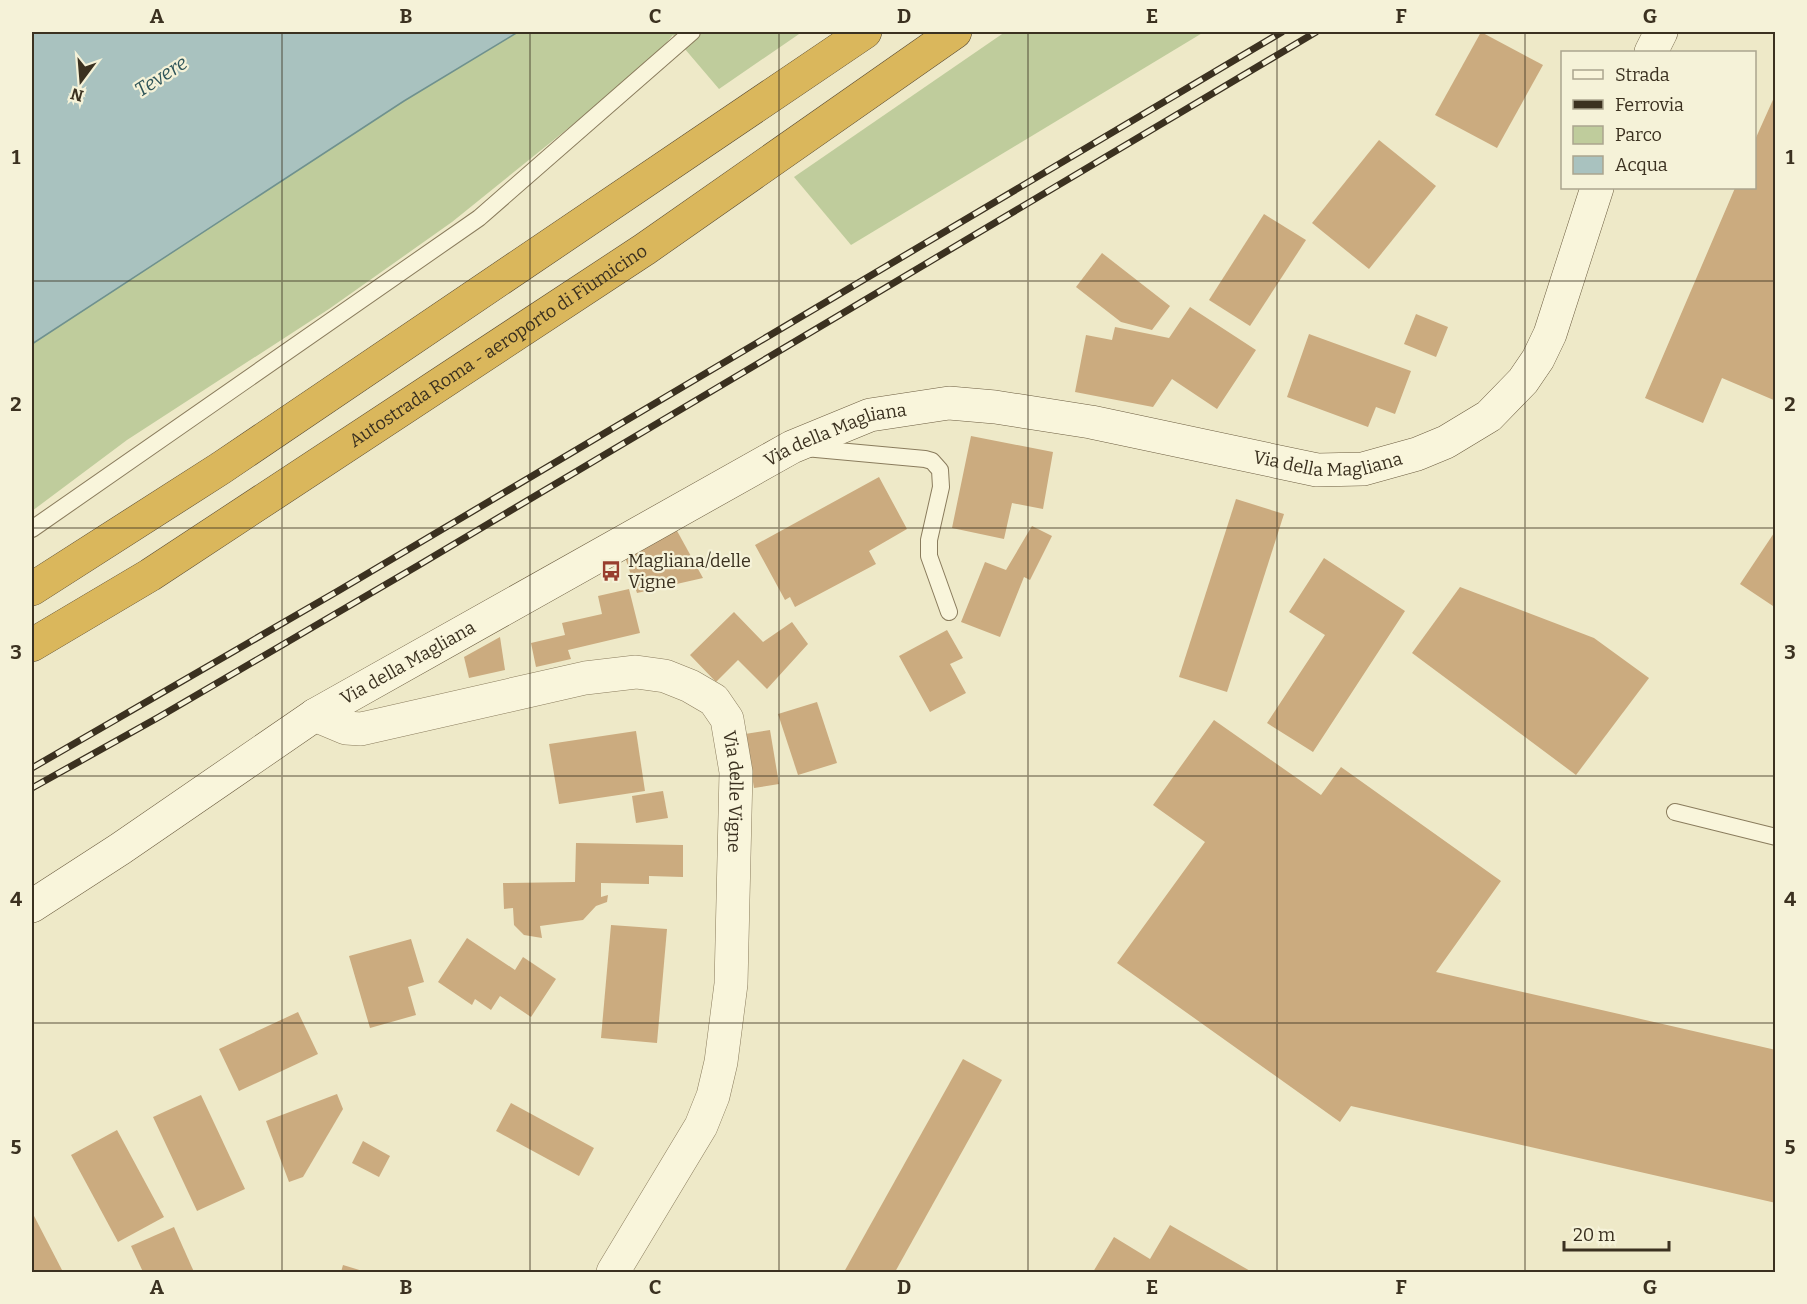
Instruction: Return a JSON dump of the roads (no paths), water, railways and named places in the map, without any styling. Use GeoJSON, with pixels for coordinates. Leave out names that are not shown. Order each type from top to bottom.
{"type":"FeatureCollection","features":[{"type":"Feature","properties":{"kind":"highway"},"geometry":{"type":"LineString","coordinates":[[32,589],[230,461],[866,32]]}},
{"type":"Feature","properties":{"kind":"highway","name":"Autostrada Roma - aeroporto di Fiumicino"},"geometry":{"type":"LineString","coordinates":[[32,645],[150,574],[645,249],[955,32]]}},
{"type":"Feature","properties":{"kind":"main road"},"geometry":{"type":"LineString","coordinates":[[1652,51],[1661,32]]}},
{"type":"Feature","properties":{"kind":"main road","name":"Via della Magliana"},"geometry":{"type":"LineString","coordinates":[[32,906],[315,715],[588,564],[792,447],[870,415],[949,403],[995,407],[1091,422],[1317,470],[1363,469],[1417,454],[1453,438],[1489,416],[1523,381],[1533,366],[1550,334],[1597,189]]}},
{"type":"Feature","properties":{"kind":"main road","name":"Via delle Vigne"},"geometry":{"type":"LineString","coordinates":[[315,715],[346,728],[361,729],[585,678],[636,672],[665,676],[684,683],[702,692],[722,710],[732,735],[736,772],[731,984],[721,1062],[713,1096],[701,1126],[613,1272]]}},
{"type":"Feature","properties":{"kind":"lane"},"geometry":{"type":"LineString","coordinates":[[32,529],[479,218],[692,32]]}},
{"type":"Feature","properties":{"kind":"lane"},"geometry":{"type":"LineString","coordinates":[[792,447],[932,461],[940,470],[941,487],[929,540],[928,556],[949,612]]}},
{"type":"Feature","properties":{"kind":"lane"},"geometry":{"type":"LineString","coordinates":[[1675,812],[1776,837]]}},
{"type":"Feature","properties":{"kind":"water","name":"Tevere"},"geometry":{"type":"Polygon","coordinates":[[[32,32],[518,32],[404,101],[32,344],[32,32]]]}},
{"type":"Feature","properties":{"kind":"railway"},"geometry":{"type":"LineString","coordinates":[[32,768],[338,591],[1282,32]]}},
{"type":"Feature","properties":{"kind":"railway"},"geometry":{"type":"LineString","coordinates":[[32,788],[159,717],[419,565],[1316,32]]}},
{"type":"Feature","properties":{"kind":"place","name":"Magliana/delle Vigne"},"geometry":{"type":"Point","coordinates":[611,571]}}]}
